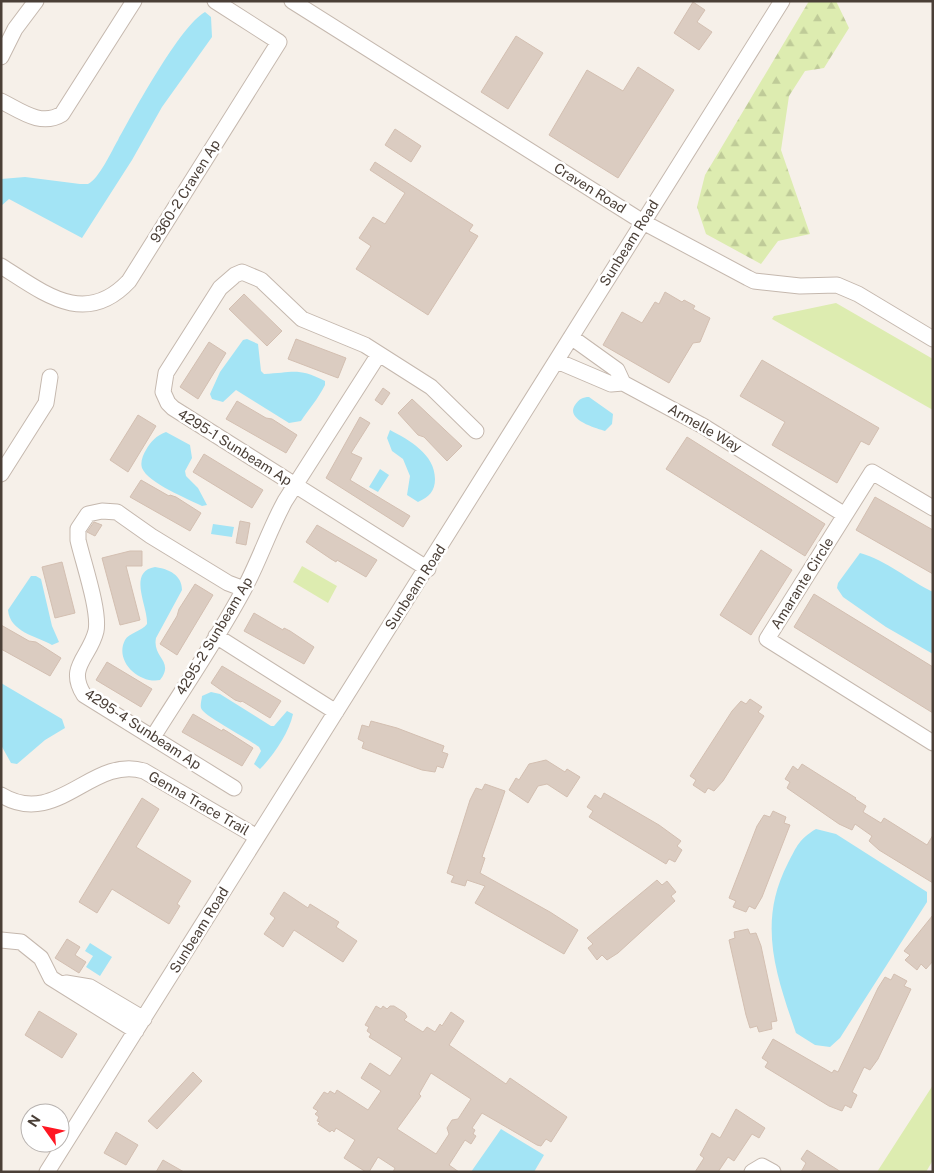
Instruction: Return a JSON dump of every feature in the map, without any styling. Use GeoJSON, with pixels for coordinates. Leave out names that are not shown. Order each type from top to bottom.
{"type":"FeatureCollection","features":[{"type":"Feature","properties":{"kind":"street"},"geometry":{"type":"LineString","coordinates":[[1,57],[15,30],[36,1]]}},
{"type":"Feature","properties":{"kind":"street"},"geometry":{"type":"LineString","coordinates":[[1,101],[32,117],[44,120],[54,119],[62,114],[134,1]]}},
{"type":"Feature","properties":{"kind":"street","name":"9360-2 Craven Ap"},"geometry":{"type":"LineString","coordinates":[[1,266],[52,298],[77,305],[93,304],[106,300],[129,281],[279,42],[215,1]]}},
{"type":"Feature","properties":{"kind":"street","name":"Craven Road"},"geometry":{"type":"LineString","coordinates":[[292,1],[643,222],[754,281],[800,286],[837,285],[858,294],[933,339]]}},
{"type":"Feature","properties":{"kind":"street","name":"Sunbeam Road"},"geometry":{"type":"LineString","coordinates":[[50,1171],[257,837],[428,568],[782,1]]}},
{"type":"Feature","properties":{"kind":"street","name":"4295-1 Sunbeam Ap"},"geometry":{"type":"LineString","coordinates":[[428,568],[173,408],[168,403],[163,392],[166,373],[220,288],[235,275],[242,272],[251,274],[261,280],[302,319],[345,335],[431,387],[476,431]]}},
{"type":"Feature","properties":{"kind":"street"},"geometry":{"type":"LineString","coordinates":[[571,337],[618,370],[623,382]]}},
{"type":"Feature","properties":{"kind":"street","name":"4295-2 Sunbeam Ap"},"geometry":{"type":"LineString","coordinates":[[153,737],[244,589],[273,523],[295,485],[379,354]]}},
{"type":"Feature","properties":{"kind":"street","name":"Armelle Way"},"geometry":{"type":"LineString","coordinates":[[557,361],[611,384],[623,382],[703,426],[845,515]]}},
{"type":"Feature","properties":{"kind":"street"},"geometry":{"type":"LineString","coordinates":[[1,474],[46,402],[50,377]]}},
{"type":"Feature","properties":{"kind":"street","name":"Amarante Circle"},"geometry":{"type":"LineString","coordinates":[[933,508],[872,472],[767,639],[933,743]]}},
{"type":"Feature","properties":{"kind":"street","name":"4295-4 Sunbeam Ap"},"geometry":{"type":"LineString","coordinates":[[234,788],[84,695],[78,685],[78,667],[90,645],[96,620],[78,540],[78,529],[88,514],[102,511],[116,512],[151,536],[228,583],[244,589]]}},
{"type":"Feature","properties":{"kind":"street"},"geometry":{"type":"LineString","coordinates":[[216,636],[336,712]]}},
{"type":"Feature","properties":{"kind":"street","name":"Genna Trace Trail"},"geometry":{"type":"LineString","coordinates":[[1,795],[19,802],[49,802],[110,770],[132,767],[144,771],[257,837]]}},
{"type":"Feature","properties":{"kind":"street"},"geometry":{"type":"LineString","coordinates":[[1,940],[21,942],[41,958],[51,978],[140,1025]]}},
{"type":"Feature","properties":{"kind":"street"},"geometry":{"type":"LineString","coordinates":[[752,1172],[762,1166],[773,1172]]}},
{"type":"Feature","properties":{"kind":"green space"},"geometry":{"type":"Polygon","coordinates":[[[809,1],[836,1],[849,28],[824,68],[805,71],[789,96],[781,150],[810,234],[778,241],[761,264],[706,234],[697,207],[705,175],[809,1]]]}},
{"type":"Feature","properties":{"kind":"green space"},"geometry":{"type":"Polygon","coordinates":[[[836,303],[933,359],[933,410],[772,319],[774,316],[836,303]]]}},
{"type":"Feature","properties":{"kind":"green space"},"geometry":{"type":"Polygon","coordinates":[[[302,566],[337,586],[328,603],[293,582],[302,566]]]}},
{"type":"Feature","properties":{"kind":"green space"},"geometry":{"type":"Polygon","coordinates":[[[933,1085],[933,1160],[926,1172],[877,1172],[933,1085]]]}},
{"type":"Feature","properties":{"kind":"water"},"geometry":{"type":"Polygon","coordinates":[[[205,12],[211,17],[212,37],[162,107],[132,160],[82,238],[9,199],[1,206],[1,179],[25,177],[80,184],[88,184],[92,181],[105,164],[146,90],[171,51],[195,20],[205,12]]]}},
{"type":"Feature","properties":{"kind":"water"},"geometry":{"type":"Polygon","coordinates":[[[247,339],[258,344],[261,371],[264,374],[301,372],[325,381],[322,390],[301,421],[289,423],[236,390],[223,402],[212,399],[210,394],[220,372],[243,340],[247,339]]]}},
{"type":"Feature","properties":{"kind":"water"},"geometry":{"type":"Polygon","coordinates":[[[589,397],[613,414],[612,424],[605,431],[583,422],[574,415],[575,405],[581,399],[589,397]]]}},
{"type":"Feature","properties":{"kind":"water"},"geometry":{"type":"Polygon","coordinates":[[[390,430],[413,443],[431,462],[435,479],[433,490],[428,496],[418,502],[407,495],[410,476],[403,459],[392,451],[387,438],[390,430]]]}},
{"type":"Feature","properties":{"kind":"water"},"geometry":{"type":"Polygon","coordinates":[[[166,432],[190,445],[192,458],[185,471],[186,476],[198,488],[207,505],[202,506],[160,485],[146,474],[142,468],[142,459],[152,441],[166,432]]]}},
{"type":"Feature","properties":{"kind":"water"},"geometry":{"type":"Polygon","coordinates":[[[380,469],[389,475],[378,492],[369,487],[380,469]]]}},
{"type":"Feature","properties":{"kind":"water"},"geometry":{"type":"Polygon","coordinates":[[[213,524],[234,527],[232,537],[211,534],[213,524]]]}},
{"type":"Feature","properties":{"kind":"water"},"geometry":{"type":"Polygon","coordinates":[[[860,553],[879,560],[933,592],[933,654],[886,627],[843,597],[837,588],[838,583],[860,553]]]}},
{"type":"Feature","properties":{"kind":"water"},"geometry":{"type":"Polygon","coordinates":[[[155,567],[165,569],[174,574],[180,580],[182,590],[156,638],[157,650],[165,668],[160,680],[152,680],[137,675],[126,663],[122,648],[127,638],[147,624],[140,582],[142,575],[147,570],[155,567]]]}},
{"type":"Feature","properties":{"kind":"water"},"geometry":{"type":"Polygon","coordinates":[[[31,576],[41,579],[52,626],[59,642],[52,645],[19,628],[10,617],[8,610],[31,576]]]}},
{"type":"Feature","properties":{"kind":"water"},"geometry":{"type":"Polygon","coordinates":[[[1,683],[62,719],[65,728],[45,740],[17,764],[11,763],[1,745],[1,683]]]}},
{"type":"Feature","properties":{"kind":"water"},"geometry":{"type":"Polygon","coordinates":[[[211,692],[220,694],[271,726],[274,726],[287,711],[293,714],[280,744],[260,769],[254,764],[261,751],[259,747],[209,716],[201,708],[202,696],[211,692]]]}},
{"type":"Feature","properties":{"kind":"water"},"geometry":{"type":"Polygon","coordinates":[[[816,829],[836,834],[927,892],[927,902],[840,1038],[830,1047],[815,1045],[796,1033],[782,990],[773,948],[773,907],[779,885],[799,843],[816,829]]]}},
{"type":"Feature","properties":{"kind":"water"},"geometry":{"type":"Polygon","coordinates":[[[90,943],[112,957],[100,976],[86,967],[93,956],[85,951],[90,943]]]}},
{"type":"Feature","properties":{"kind":"water"},"geometry":{"type":"Polygon","coordinates":[[[501,1129],[544,1155],[534,1172],[471,1172],[501,1129]]]}},
{"type":"Feature","properties":{"kind":"building"},"geometry":{"type":"Polygon","coordinates":[[[693,2],[705,10],[697,22],[712,32],[699,50],[674,33],[693,2]]]}},
{"type":"Feature","properties":{"kind":"building"},"geometry":{"type":"Polygon","coordinates":[[[516,36],[543,53],[508,109],[481,92],[516,36]]]}},
{"type":"Feature","properties":{"kind":"building"},"geometry":{"type":"Polygon","coordinates":[[[638,67],[674,90],[618,178],[549,135],[587,70],[623,91],[638,67]]]}},
{"type":"Feature","properties":{"kind":"building"},"geometry":{"type":"Polygon","coordinates":[[[395,129],[421,146],[411,162],[385,145],[395,129]]]}},
{"type":"Feature","properties":{"kind":"building"},"geometry":{"type":"Polygon","coordinates":[[[375,162],[473,225],[469,231],[478,236],[428,315],[356,269],[371,246],[359,238],[373,217],[385,224],[405,193],[370,170],[375,162]]]}},
{"type":"Feature","properties":{"kind":"building"},"geometry":{"type":"Polygon","coordinates":[[[665,292],[682,302],[684,300],[695,306],[693,309],[710,318],[700,342],[693,343],[669,383],[603,345],[622,312],[642,323],[655,302],[659,304],[665,292]]]}},
{"type":"Feature","properties":{"kind":"building"},"geometry":{"type":"Polygon","coordinates":[[[244,294],[282,331],[267,346],[229,309],[244,294]]]}},
{"type":"Feature","properties":{"kind":"building"},"geometry":{"type":"Polygon","coordinates":[[[296,339],[346,358],[338,378],[288,359],[296,339]]]}},
{"type":"Feature","properties":{"kind":"building"},"geometry":{"type":"Polygon","coordinates":[[[209,342],[226,353],[198,399],[180,387],[209,342]]]}},
{"type":"Feature","properties":{"kind":"building"},"geometry":{"type":"Polygon","coordinates":[[[762,360],[879,428],[869,445],[861,441],[837,483],[772,445],[785,422],[740,396],[762,360]]]}},
{"type":"Feature","properties":{"kind":"building"},"geometry":{"type":"Polygon","coordinates":[[[383,388],[390,393],[382,405],[375,400],[383,388]]]}},
{"type":"Feature","properties":{"kind":"building"},"geometry":{"type":"Polygon","coordinates":[[[412,399],[462,446],[447,461],[424,437],[418,435],[398,413],[412,399]]]}},
{"type":"Feature","properties":{"kind":"building"},"geometry":{"type":"Polygon","coordinates":[[[237,401],[266,418],[272,419],[297,435],[286,453],[226,419],[237,401]]]}},
{"type":"Feature","properties":{"kind":"building"},"geometry":{"type":"Polygon","coordinates":[[[138,415],[156,426],[128,472],[110,460],[138,415]]]}},
{"type":"Feature","properties":{"kind":"building"},"geometry":{"type":"Polygon","coordinates":[[[360,417],[370,423],[351,453],[362,458],[350,480],[410,516],[403,527],[326,478],[360,417]]]}},
{"type":"Feature","properties":{"kind":"building"},"geometry":{"type":"Polygon","coordinates":[[[687,437],[825,524],[805,556],[666,469],[687,437]]]}},
{"type":"Feature","properties":{"kind":"building"},"geometry":{"type":"Polygon","coordinates":[[[204,454],[263,490],[252,508],[193,472],[204,454]]]}},
{"type":"Feature","properties":{"kind":"building"},"geometry":{"type":"Polygon","coordinates":[[[141,480],[169,496],[176,497],[201,513],[190,531],[130,497],[141,480]]]}},
{"type":"Feature","properties":{"kind":"building"},"geometry":{"type":"Polygon","coordinates":[[[875,497],[933,530],[933,574],[856,530],[875,497]]]}},
{"type":"Feature","properties":{"kind":"building"},"geometry":{"type":"Polygon","coordinates":[[[240,521],[250,523],[246,545],[236,543],[240,521]]]}},
{"type":"Feature","properties":{"kind":"building"},"geometry":{"type":"Polygon","coordinates":[[[94,522],[102,525],[95,536],[87,532],[94,522]]]}},
{"type":"Feature","properties":{"kind":"building"},"geometry":{"type":"Polygon","coordinates":[[[317,525],[377,560],[366,577],[337,560],[336,562],[306,542],[317,525]]]}},
{"type":"Feature","properties":{"kind":"building"},"geometry":{"type":"Polygon","coordinates":[[[761,550],[792,570],[751,635],[720,615],[761,550]]]}},
{"type":"Feature","properties":{"kind":"building"},"geometry":{"type":"Polygon","coordinates":[[[130,551],[142,551],[142,566],[126,566],[140,620],[120,625],[102,558],[130,551]]]}},
{"type":"Feature","properties":{"kind":"building"},"geometry":{"type":"Polygon","coordinates":[[[62,562],[75,613],[55,618],[42,567],[62,562]]]}},
{"type":"Feature","properties":{"kind":"building"},"geometry":{"type":"Polygon","coordinates":[[[195,584],[213,595],[177,655],[160,644],[195,584]]]}},
{"type":"Feature","properties":{"kind":"building"},"geometry":{"type":"Polygon","coordinates":[[[814,594],[933,667],[933,713],[794,627],[814,594]]]}},
{"type":"Feature","properties":{"kind":"building"},"geometry":{"type":"Polygon","coordinates":[[[254,613],[283,630],[284,628],[290,631],[314,647],[304,664],[244,631],[254,613]]]}},
{"type":"Feature","properties":{"kind":"building"},"geometry":{"type":"Polygon","coordinates":[[[1,625],[29,641],[36,642],[61,658],[50,676],[1,649],[1,625]]]}},
{"type":"Feature","properties":{"kind":"building"},"geometry":{"type":"Polygon","coordinates":[[[107,662],[152,689],[141,707],[96,680],[107,662]]]}},
{"type":"Feature","properties":{"kind":"building"},"geometry":{"type":"Polygon","coordinates":[[[222,666],[281,701],[270,718],[242,701],[235,700],[211,683],[222,666]]]}},
{"type":"Feature","properties":{"kind":"building"},"geometry":{"type":"Polygon","coordinates":[[[750,699],[762,707],[758,712],[764,716],[723,781],[714,791],[708,788],[705,793],[693,785],[696,780],[690,776],[732,711],[741,701],[746,704],[750,699]]]}},
{"type":"Feature","properties":{"kind":"building"},"geometry":{"type":"Polygon","coordinates":[[[193,714],[222,731],[223,729],[253,748],[242,766],[182,732],[193,714]]]}},
{"type":"Feature","properties":{"kind":"building"},"geometry":{"type":"Polygon","coordinates":[[[371,721],[397,728],[444,746],[442,752],[448,754],[443,768],[437,766],[435,772],[422,770],[362,748],[364,742],[358,739],[362,725],[369,727],[371,721]]]}},
{"type":"Feature","properties":{"kind":"building"},"geometry":{"type":"Polygon","coordinates":[[[546,760],[565,772],[567,769],[580,777],[567,797],[547,784],[538,786],[528,803],[509,790],[516,778],[519,780],[529,764],[546,760]]]}},
{"type":"Feature","properties":{"kind":"building"},"geometry":{"type":"Polygon","coordinates":[[[802,764],[856,798],[866,806],[863,812],[881,823],[884,818],[927,845],[933,835],[933,883],[879,850],[869,841],[872,836],[855,824],[852,830],[839,824],[787,788],[790,782],[785,779],[793,766],[798,770],[802,764]]]}},
{"type":"Feature","properties":{"kind":"building"},"geometry":{"type":"Polygon","coordinates":[[[485,784],[505,791],[482,857],[485,858],[480,873],[578,930],[564,954],[475,903],[485,886],[467,880],[465,886],[451,882],[454,876],[447,873],[470,800],[476,788],[482,790],[485,784]]]}},
{"type":"Feature","properties":{"kind":"building"},"geometry":{"type":"Polygon","coordinates":[[[604,793],[659,825],[681,841],[677,846],[682,850],[675,862],[669,859],[666,864],[589,817],[593,811],[587,807],[595,795],[601,799],[604,793]]]}},
{"type":"Feature","properties":{"kind":"building"},"geometry":{"type":"Polygon","coordinates":[[[142,798],[159,809],[136,847],[191,881],[177,904],[180,906],[169,924],[112,889],[97,913],[79,902],[142,798]]]}},
{"type":"Feature","properties":{"kind":"building"},"geometry":{"type":"Polygon","coordinates":[[[773,811],[786,817],[784,823],[790,825],[762,897],[755,909],[749,906],[746,912],[733,907],[736,901],[729,898],[757,826],[764,815],[770,817],[773,811]]]}},
{"type":"Feature","properties":{"kind":"building"},"geometry":{"type":"Polygon","coordinates":[[[657,880],[662,885],[667,881],[676,892],[671,896],[675,901],[618,953],[607,960],[602,955],[597,960],[588,948],[593,944],[587,938],[657,880]]]}},
{"type":"Feature","properties":{"kind":"building"},"geometry":{"type":"Polygon","coordinates":[[[284,892],[308,908],[310,904],[339,922],[336,927],[357,941],[343,962],[294,930],[283,947],[264,934],[275,918],[270,914],[284,892]]]}},
{"type":"Feature","properties":{"kind":"building"},"geometry":{"type":"Polygon","coordinates":[[[933,915],[933,961],[926,969],[921,964],[917,970],[905,960],[910,955],[904,951],[933,915]]]}},
{"type":"Feature","properties":{"kind":"building"},"geometry":{"type":"Polygon","coordinates":[[[748,929],[750,934],[756,933],[761,946],[777,1021],[771,1022],[772,1029],[759,1032],[757,1026],[750,1028],[729,940],[735,938],[734,932],[748,929]]]}},
{"type":"Feature","properties":{"kind":"building"},"geometry":{"type":"Polygon","coordinates":[[[67,939],[80,947],[75,955],[86,962],[79,973],[55,958],[67,939]]]}},
{"type":"Feature","properties":{"kind":"building"},"geometry":{"type":"Polygon","coordinates":[[[894,974],[907,981],[904,986],[911,989],[878,1059],[870,1070],[864,1067],[852,1092],[857,1095],[851,1108],[845,1105],[842,1111],[829,1106],[765,1067],[768,1062],[762,1058],[773,1039],[832,1073],[834,1070],[838,1072],[878,988],[885,977],[891,980],[894,974]]]}},
{"type":"Feature","properties":{"kind":"building"},"geometry":{"type":"Polygon","coordinates":[[[376,1006],[381,1009],[383,1006],[387,1009],[390,1006],[394,1006],[405,1013],[407,1017],[404,1020],[423,1032],[427,1027],[435,1032],[440,1024],[442,1026],[451,1012],[464,1021],[449,1045],[506,1084],[510,1078],[567,1117],[551,1142],[546,1139],[541,1146],[482,1113],[472,1128],[475,1130],[473,1134],[476,1136],[471,1144],[465,1140],[449,1165],[459,1172],[393,1172],[395,1168],[378,1157],[369,1172],[366,1172],[344,1158],[355,1140],[336,1128],[334,1132],[332,1130],[330,1132],[318,1124],[320,1122],[317,1121],[319,1117],[315,1114],[318,1111],[313,1108],[324,1092],[328,1094],[330,1091],[335,1094],[337,1090],[368,1110],[381,1091],[361,1078],[370,1063],[390,1076],[402,1058],[369,1037],[371,1034],[367,1031],[369,1027],[365,1025],[376,1006]],[[431,1073],[419,1094],[421,1096],[397,1129],[436,1154],[449,1134],[447,1128],[452,1120],[458,1119],[471,1099],[431,1073]]]}},
{"type":"Feature","properties":{"kind":"building"},"geometry":{"type":"Polygon","coordinates":[[[39,1011],[77,1034],[62,1058],[25,1035],[39,1011]]]}},
{"type":"Feature","properties":{"kind":"building"},"geometry":{"type":"Polygon","coordinates":[[[193,1072],[202,1081],[157,1129],[148,1121],[193,1072]]]}},
{"type":"Feature","properties":{"kind":"building"},"geometry":{"type":"Polygon","coordinates":[[[736,1109],[765,1128],[759,1138],[752,1134],[734,1161],[728,1157],[718,1172],[695,1172],[704,1158],[700,1155],[712,1133],[720,1138],[736,1109]]]}},
{"type":"Feature","properties":{"kind":"building"},"geometry":{"type":"Polygon","coordinates":[[[116,1132],[138,1145],[126,1165],[104,1153],[116,1132]]]}},
{"type":"Feature","properties":{"kind":"building"},"geometry":{"type":"Polygon","coordinates":[[[807,1150],[841,1172],[801,1172],[806,1163],[801,1159],[807,1150]]]}},
{"type":"Feature","properties":{"kind":"building"},"geometry":{"type":"Polygon","coordinates":[[[163,1160],[184,1172],[156,1172],[163,1160]]]}}]}
